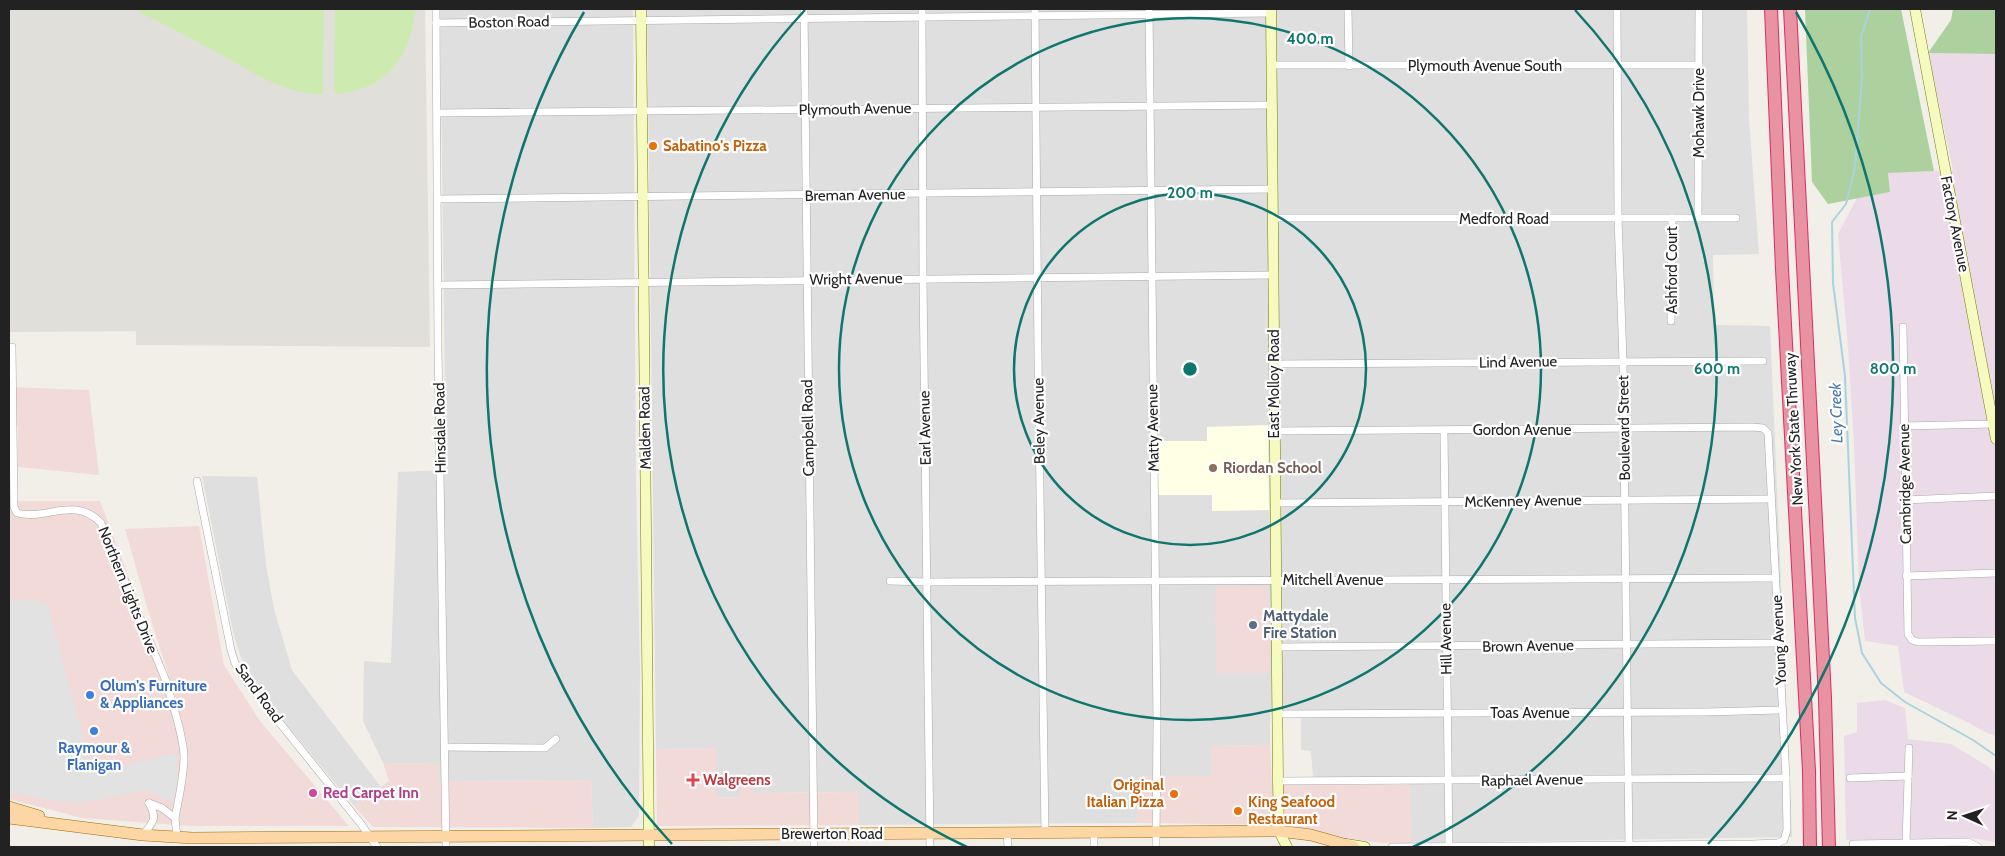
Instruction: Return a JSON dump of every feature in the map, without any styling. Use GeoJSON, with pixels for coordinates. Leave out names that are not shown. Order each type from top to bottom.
{"type":"FeatureCollection","features":[{"type":"Feature","properties":{"kind":"highway","name":"New York State Thruway"},"geometry":{"type":"LineString","coordinates":[[1771,9],[1810,847]]}},
{"type":"Feature","properties":{"kind":"highway","name":"New York State Thruway"},"geometry":{"type":"LineString","coordinates":[[1790,9],[1825,698],[1829,847]]}},
{"type":"Feature","properties":{"kind":"main road"},"geometry":{"type":"LineString","coordinates":[[9,807],[84,828]]}},
{"type":"Feature","properties":{"kind":"main road","name":"Brewerton Road"},"geometry":{"type":"LineString","coordinates":[[9,818],[143,835],[179,842],[369,836],[446,842],[649,841],[814,834],[1279,831],[1311,835],[1349,845]]}},
{"type":"Feature","properties":{"kind":"street","name":"Hinsdale Road"},"geometry":{"type":"LineString","coordinates":[[436,9],[446,842]]}},
{"type":"Feature","properties":{"kind":"street","name":"Malden Road"},"geometry":{"type":"LineString","coordinates":[[641,9],[649,841]]}},
{"type":"Feature","properties":{"kind":"street","name":"Campbell Road"},"geometry":{"type":"LineString","coordinates":[[804,9],[814,847]]}},
{"type":"Feature","properties":{"kind":"street","name":"Earl Avenue"},"geometry":{"type":"LineString","coordinates":[[922,9],[923,278],[930,847]]}},
{"type":"Feature","properties":{"kind":"street"},"geometry":{"type":"LineString","coordinates":[[1348,9],[1349,66]]}},
{"type":"Feature","properties":{"kind":"street","name":"Boulevard Street"},"geometry":{"type":"LineString","coordinates":[[1617,9],[1618,218],[1624,361],[1629,846]]}},
{"type":"Feature","properties":{"kind":"street","name":"Mohawk Drive"},"geometry":{"type":"LineString","coordinates":[[1698,218],[1699,9]]}},
{"type":"Feature","properties":{"kind":"street","name":"Factory Avenue"},"geometry":{"type":"LineString","coordinates":[[1915,9],[1996,439]]}},
{"type":"Feature","properties":{"kind":"street","name":"Boston Road"},"geometry":{"type":"LineString","coordinates":[[436,23],[922,18],[1035,12],[1271,11]]}},
{"type":"Feature","properties":{"kind":"street","name":"East Molloy Road"},"geometry":{"type":"LineString","coordinates":[[1271,11],[1278,781],[1279,831],[1287,847]]}},
{"type":"Feature","properties":{"kind":"street","name":"Beley Avenue"},"geometry":{"type":"LineString","coordinates":[[1035,12],[1037,278],[1046,833]]}},
{"type":"Feature","properties":{"kind":"street","name":"Matty Avenue"},"geometry":{"type":"LineString","coordinates":[[1149,12],[1156,847]]}},
{"type":"Feature","properties":{"kind":"street","name":"Plymouth Avenue South"},"geometry":{"type":"LineString","coordinates":[[1271,66],[1699,65]]}},
{"type":"Feature","properties":{"kind":"street","name":"Plymouth Avenue"},"geometry":{"type":"LineString","coordinates":[[438,113],[1272,105]]}},
{"type":"Feature","properties":{"kind":"street","name":"Breman Avenue"},"geometry":{"type":"LineString","coordinates":[[438,199],[1272,189]]}},
{"type":"Feature","properties":{"kind":"street","name":"Medford Road"},"geometry":{"type":"LineString","coordinates":[[1273,218],[1736,218]]}},
{"type":"Feature","properties":{"kind":"street","name":"Ashford Court"},"geometry":{"type":"LineString","coordinates":[[1671,321],[1672,218]]}},
{"type":"Feature","properties":{"kind":"street","name":"Wright Avenue"},"geometry":{"type":"LineString","coordinates":[[438,285],[1273,275]]}},
{"type":"Feature","properties":{"kind":"street","name":"Cambridge Avenue"},"geometry":{"type":"LineString","coordinates":[[1903,327],[1907,629],[1912,640],[1918,642],[1996,641]]}},
{"type":"Feature","properties":{"kind":"street","name":"Northern Lights Drive"},"geometry":{"type":"LineString","coordinates":[[12,347],[14,507],[18,513],[26,515],[55,510],[83,511],[90,513],[101,523],[166,681],[172,702],[184,755],[183,773],[175,818]]}},
{"type":"Feature","properties":{"kind":"street","name":"Lind Avenue"},"geometry":{"type":"LineString","coordinates":[[1274,364],[1763,361]]}},
{"type":"Feature","properties":{"kind":"street"},"geometry":{"type":"LineString","coordinates":[[1904,426],[1993,424]]}},
{"type":"Feature","properties":{"kind":"street","name":"Gordon Avenue"},"geometry":{"type":"LineString","coordinates":[[1274,431],[1752,427],[1763,428],[1768,433]]}},
{"type":"Feature","properties":{"kind":"street","name":"Hill Avenue"},"geometry":{"type":"LineString","coordinates":[[1444,431],[1449,847]]}},
{"type":"Feature","properties":{"kind":"street","name":"Young Avenue"},"geometry":{"type":"LineString","coordinates":[[1629,846],[1778,843],[1784,840],[1786,836],[1783,710],[1768,433]]}},
{"type":"Feature","properties":{"kind":"street","name":"Sand Road"},"geometry":{"type":"LineString","coordinates":[[197,481],[235,663],[246,681],[377,847]]}},
{"type":"Feature","properties":{"kind":"street"},"geometry":{"type":"LineString","coordinates":[[1906,500],[1996,496]]}},
{"type":"Feature","properties":{"kind":"street","name":"McKenney Avenue"},"geometry":{"type":"LineString","coordinates":[[1276,503],[1771,499]]}},
{"type":"Feature","properties":{"kind":"street"},"geometry":{"type":"LineString","coordinates":[[1906,576],[1996,573]]}},
{"type":"Feature","properties":{"kind":"street","name":"Mitchell Avenue"},"geometry":{"type":"LineString","coordinates":[[890,581],[1776,578]]}},
{"type":"Feature","properties":{"kind":"street","name":"Brown Avenue"},"geometry":{"type":"LineString","coordinates":[[1277,647],[1779,644]]}},
{"type":"Feature","properties":{"kind":"street","name":"Toas Avenue"},"geometry":{"type":"LineString","coordinates":[[1278,714],[1783,710]]}},
{"type":"Feature","properties":{"kind":"street"},"geometry":{"type":"LineString","coordinates":[[446,748],[545,748],[556,739]]}},
{"type":"Feature","properties":{"kind":"street"},"geometry":{"type":"LineString","coordinates":[[1906,844],[1909,748]]}},
{"type":"Feature","properties":{"kind":"street"},"geometry":{"type":"LineString","coordinates":[[1850,778],[1908,776]]}},
{"type":"Feature","properties":{"kind":"street","name":"Raphael Avenue"},"geometry":{"type":"LineString","coordinates":[[1278,781],[1786,778]]}},
{"type":"Feature","properties":{"kind":"street"},"geometry":{"type":"LineString","coordinates":[[143,835],[154,820],[154,812],[148,803],[162,808],[175,818],[179,842]]}},
{"type":"Feature","properties":{"kind":"street"},"geometry":{"type":"LineString","coordinates":[[1094,832],[1094,847]]}},
{"type":"Feature","properties":{"kind":"street"},"geometry":{"type":"LineString","coordinates":[[1007,833],[1008,847]]}},
{"type":"Feature","properties":{"kind":"street"},"geometry":{"type":"LineString","coordinates":[[1853,844],[1968,842],[1978,847]]}},
{"type":"Feature","properties":{"kind":"street"},"geometry":{"type":"LineString","coordinates":[[1349,845],[1365,847]]}},
{"type":"Feature","properties":{"kind":"street"},"geometry":{"type":"LineString","coordinates":[[1392,847],[1629,846]]}},
{"type":"Feature","properties":{"kind":"shaded area"},"geometry":{"type":"Polygon","coordinates":[[[9,9],[425,9],[430,347],[136,345],[136,331],[9,332],[9,9]]]}},
{"type":"Feature","properties":{"kind":"shaded area"},"geometry":{"type":"Polygon","coordinates":[[[440,9],[633,9],[636,482],[640,670],[639,816],[631,827],[593,828],[591,780],[439,781],[438,764],[383,763],[363,721],[364,661],[391,663],[398,472],[446,470],[440,9]]]}},
{"type":"Feature","properties":{"kind":"shaded area"},"geometry":{"type":"Polygon","coordinates":[[[647,9],[1747,9],[1749,119],[1759,254],[1713,255],[1714,325],[1770,326],[1792,837],[1411,843],[1409,777],[1313,777],[1311,751],[1301,750],[1301,710],[1270,710],[1270,745],[1211,746],[1212,776],[1138,776],[1137,823],[859,825],[857,792],[753,793],[742,786],[741,797],[715,798],[715,748],[656,749],[647,9]]]}},
{"type":"Feature","properties":{"kind":"shaded area"},"geometry":{"type":"Polygon","coordinates":[[[1928,53],[1996,54],[1996,736],[1904,692],[1898,646],[1865,641],[1859,585],[1854,444],[1838,234],[1857,198],[1890,192],[1888,173],[1953,170],[1928,53]]]}},
{"type":"Feature","properties":{"kind":"shaded area"},"geometry":{"type":"Polygon","coordinates":[[[9,387],[89,390],[99,475],[18,467],[18,426],[9,426],[9,387]]]}},
{"type":"Feature","properties":{"kind":"shaded area","name":"Riordan School"},"geometry":{"type":"Polygon","coordinates":[[[1268,425],[1269,510],[1212,511],[1212,495],[1158,495],[1158,441],[1207,441],[1207,427],[1268,425]]]}},
{"type":"Feature","properties":{"kind":"shaded area"},"geometry":{"type":"Polygon","coordinates":[[[202,476],[257,477],[266,565],[274,609],[292,670],[381,787],[354,806],[276,712],[245,670],[234,636],[202,476]]]}},
{"type":"Feature","properties":{"kind":"shaded area"},"geometry":{"type":"Polygon","coordinates":[[[9,501],[100,501],[181,714],[150,617],[125,529],[199,526],[224,665],[260,721],[349,826],[191,826],[82,818],[9,799],[9,501]]]}},
{"type":"Feature","properties":{"kind":"shaded area"},"geometry":{"type":"Polygon","coordinates":[[[1215,586],[1268,586],[1270,673],[1216,673],[1215,586]]]}},
{"type":"Feature","properties":{"kind":"shaded area"},"geometry":{"type":"Polygon","coordinates":[[[36,600],[48,605],[92,773],[176,753],[177,786],[172,802],[145,790],[85,802],[59,801],[9,792],[9,601],[36,600]]]}},
{"type":"Feature","properties":{"kind":"shaded area"},"geometry":{"type":"Polygon","coordinates":[[[1885,700],[1905,708],[1908,739],[1951,744],[1989,767],[1996,774],[1996,842],[1971,838],[1846,840],[1844,736],[1857,732],[1857,703],[1885,700]]]}},
{"type":"Feature","properties":{"kind":"shaded area"},"geometry":{"type":"Polygon","coordinates":[[[1270,745],[1272,785],[1410,785],[1411,843],[1383,843],[1356,840],[1290,825],[1137,823],[1138,776],[1211,776],[1211,746],[1270,745]]]}},
{"type":"Feature","properties":{"kind":"shaded area"},"geometry":{"type":"Polygon","coordinates":[[[716,748],[716,798],[740,797],[742,786],[753,787],[754,793],[858,792],[859,825],[657,826],[656,749],[716,748]]]}},
{"type":"Feature","properties":{"kind":"shaded area"},"geometry":{"type":"Polygon","coordinates":[[[383,763],[438,764],[439,781],[591,780],[593,828],[373,827],[354,806],[389,781],[383,763]]]}},
{"type":"Feature","properties":{"kind":"green space"},"geometry":{"type":"Polygon","coordinates":[[[134,9],[324,9],[323,94],[309,93],[281,86],[134,9]]]}},
{"type":"Feature","properties":{"kind":"green space"},"geometry":{"type":"Polygon","coordinates":[[[335,9],[415,9],[413,26],[408,42],[402,56],[393,68],[368,86],[335,94],[334,88],[335,9]]]}},
{"type":"Feature","properties":{"kind":"green space"},"geometry":{"type":"Polygon","coordinates":[[[1805,9],[1901,9],[1934,171],[1888,173],[1890,192],[1828,204],[1812,182],[1805,9]]]}},
{"type":"Feature","properties":{"kind":"green space"},"geometry":{"type":"Polygon","coordinates":[[[1953,9],[1996,9],[1996,54],[1928,53],[1951,20],[1953,9]]]}},
{"type":"Feature","properties":{"kind":"waterway","name":"Ley Creek"},"geometry":{"type":"LineString","coordinates":[[1870,9],[1861,37],[1862,78],[1855,167],[1846,204],[1832,222],[1833,283],[1845,376],[1855,618],[1862,653],[1881,683],[1905,702],[1973,740],[1996,756]]}},
{"type":"Feature","properties":{"kind":"place","name":"Sabatino's Pizza"},"geometry":{"type":"Point","coordinates":[653,146]}},
{"type":"Feature","properties":{"kind":"place","name":"Riordan School"},"geometry":{"type":"Point","coordinates":[1213,468]}},
{"type":"Feature","properties":{"kind":"place","name":"Mattydale Fire Station"},"geometry":{"type":"Point","coordinates":[1253,625]}},
{"type":"Feature","properties":{"kind":"place","name":"Olum's Furniture & Appliances"},"geometry":{"type":"Point","coordinates":[90,695]}},
{"type":"Feature","properties":{"kind":"place","name":"Raymour & Flanigan"},"geometry":{"type":"Point","coordinates":[94,731]}},
{"type":"Feature","properties":{"kind":"place","name":"Walgreens"},"geometry":{"type":"Point","coordinates":[693,780]}},
{"type":"Feature","properties":{"kind":"place","name":"Red Carpet Inn"},"geometry":{"type":"Point","coordinates":[313,793]}},
{"type":"Feature","properties":{"kind":"place","name":"Original Italian Pizza"},"geometry":{"type":"Point","coordinates":[1174,794]}},
{"type":"Feature","properties":{"kind":"place","name":"King Seafood Restaurant"},"geometry":{"type":"Point","coordinates":[1238,811]}}]}
